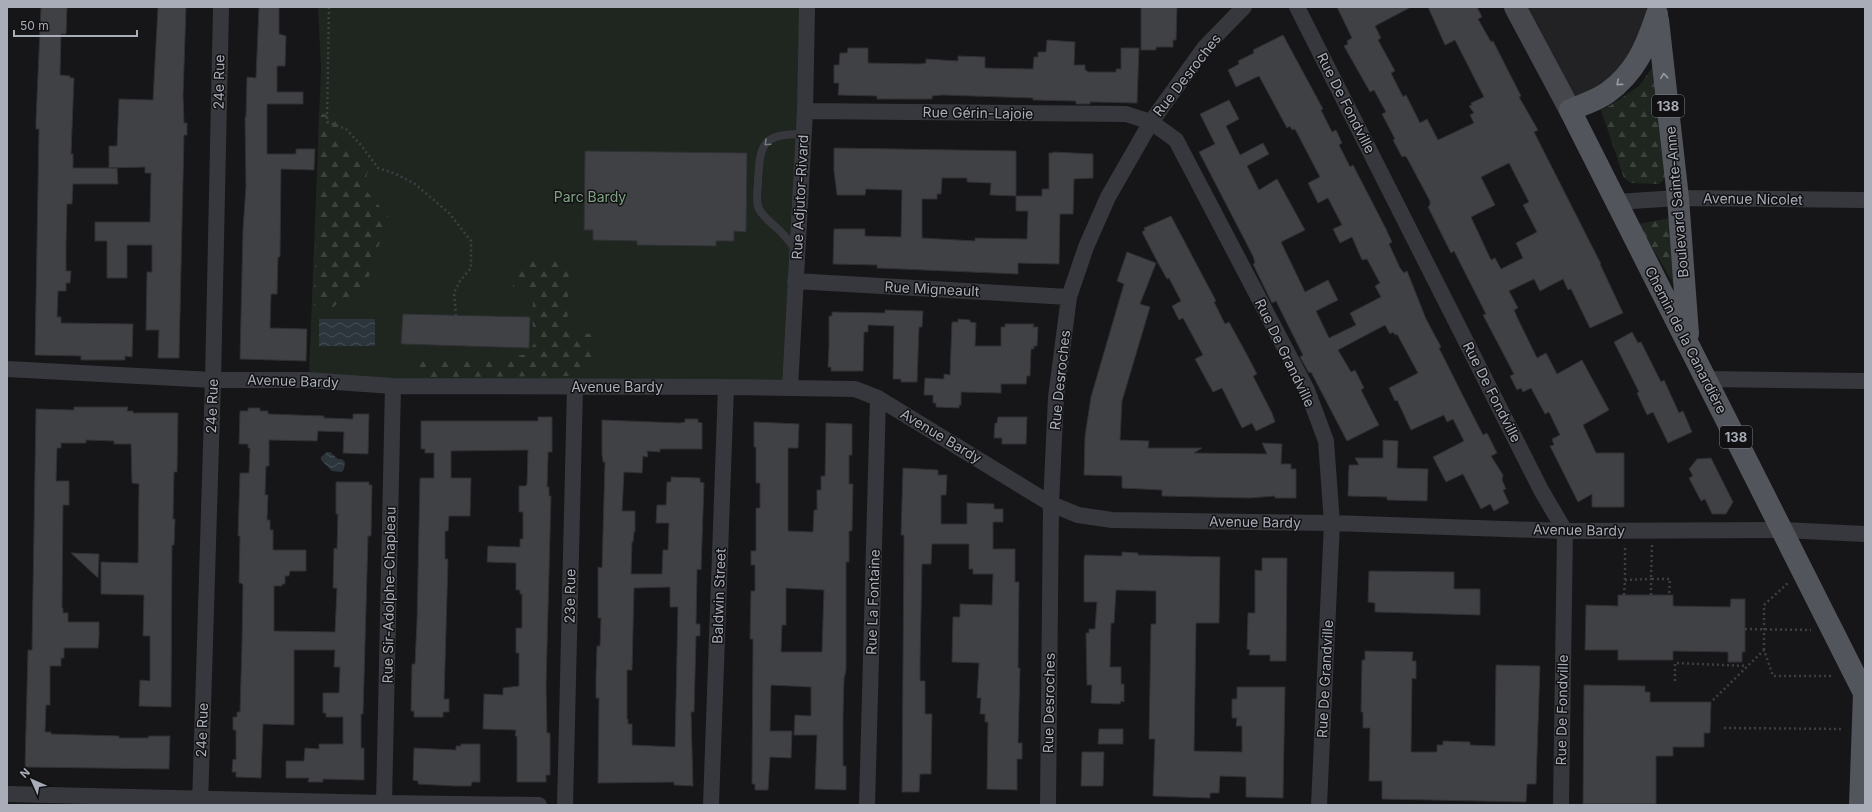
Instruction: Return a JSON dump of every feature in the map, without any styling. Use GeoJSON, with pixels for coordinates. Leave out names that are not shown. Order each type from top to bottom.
{"type":"FeatureCollection","features":[{"type":"Feature","properties":{"kind":"main road","name":"Chemin de la Canardière"},"geometry":{"type":"LineString","coordinates":[[1515,7],[1570,110],[1863,690]]}},
{"type":"Feature","properties":{"kind":"main road","name":"Boulevard Sainte-Anne"},"geometry":{"type":"LineString","coordinates":[[1570,110],[1606,94],[1629,75],[1646,46],[1657,10]]}},
{"type":"Feature","properties":{"kind":"main road","name":"Boulevard Sainte-Anne"},"geometry":{"type":"LineString","coordinates":[[1657,10],[1678,198],[1688,344]]}},
{"type":"Feature","properties":{"kind":"main road","name":"138"},"geometry":{"type":"LineString","coordinates":[[1860,805],[1863,690]]}},
{"type":"Feature","properties":{"kind":"street","name":"24e Rue"},"geometry":{"type":"LineString","coordinates":[[200,802],[213,380],[221,7]]}},
{"type":"Feature","properties":{"kind":"street","name":"Rue Adjutor-Rivard"},"geometry":{"type":"LineString","coordinates":[[790,388],[804,134],[807,7]]}},
{"type":"Feature","properties":{"kind":"street","name":"Rue Desroches"},"geometry":{"type":"LineString","coordinates":[[1048,805],[1051,504],[1056,397],[1069,297],[1086,247],[1108,197],[1151,122],[1205,47],[1244,7]]}},
{"type":"Feature","properties":{"kind":"street","name":"Rue De Fondville"},"geometry":{"type":"LineString","coordinates":[[1297,7],[1541,490],[1565,531],[1561,805]]}},
{"type":"Feature","properties":{"kind":"street","name":"Rue Gérin-Lajoie"},"geometry":{"type":"LineString","coordinates":[[805,111],[1126,114],[1151,122]]}},
{"type":"Feature","properties":{"kind":"street","name":"Rue De Grandville"},"geometry":{"type":"LineString","coordinates":[[1151,122],[1176,140],[1307,390],[1326,442],[1332,523],[1319,805]]}},
{"type":"Feature","properties":{"kind":"street","name":"Avenue Nicolet"},"geometry":{"type":"LineString","coordinates":[[1616,202],[1678,198],[1865,200]]}},
{"type":"Feature","properties":{"kind":"street","name":"Rue Migneault"},"geometry":{"type":"LineString","coordinates":[[795,281],[1069,297]]}},
{"type":"Feature","properties":{"kind":"street","name":"Avenue Bardy"},"geometry":{"type":"LineString","coordinates":[[7,369],[213,380],[306,380],[393,386],[856,389],[878,398],[1051,504],[1078,515],[1112,520],[1332,523],[1565,531],[1783,530],[1865,534]]}},
{"type":"Feature","properties":{"kind":"street"},"geometry":{"type":"LineString","coordinates":[[1706,379],[1865,381]]}},
{"type":"Feature","properties":{"kind":"street","name":"Rue Sir-Adolphe-Chapleau"},"geometry":{"type":"LineString","coordinates":[[384,803],[393,386]]}},
{"type":"Feature","properties":{"kind":"street","name":"23e Rue"},"geometry":{"type":"LineString","coordinates":[[565,805],[575,387]]}},
{"type":"Feature","properties":{"kind":"street","name":"Baldwin Street"},"geometry":{"type":"LineString","coordinates":[[711,805],[726,387]]}},
{"type":"Feature","properties":{"kind":"street","name":"Rue La Fontaine"},"geometry":{"type":"LineString","coordinates":[[867,805],[878,398]]}},
{"type":"Feature","properties":{"kind":"street"},"geometry":{"type":"LineString","coordinates":[[7,794],[200,802],[539,805]]}},
{"type":"Feature","properties":{"kind":"lane"},"geometry":{"type":"LineString","coordinates":[[797,250],[780,231],[767,220],[757,204],[759,155],[763,145],[771,138],[787,134],[804,134]]}},
{"type":"Feature","properties":{"kind":"path"},"geometry":{"type":"LineString","coordinates":[[329,7],[327,122],[346,129],[378,168],[396,174],[415,184],[434,198],[450,213],[471,241],[471,268],[460,281],[454,293],[456,316]]}},
{"type":"Feature","properties":{"kind":"path"},"geometry":{"type":"LineString","coordinates":[[1624,595],[1625,531]]}},
{"type":"Feature","properties":{"kind":"path"},"geometry":{"type":"LineString","coordinates":[[1651,595],[1652,531]]}},
{"type":"Feature","properties":{"kind":"path"},"geometry":{"type":"LineString","coordinates":[[1803,570],[1764,605],[1764,650],[1774,676],[1863,690]]}},
{"type":"Feature","properties":{"kind":"path"},"geometry":{"type":"LineString","coordinates":[[1625,580],[1670,579],[1669,595]]}},
{"type":"Feature","properties":{"kind":"path"},"geometry":{"type":"LineString","coordinates":[[1745,629],[1833,630]]}},
{"type":"Feature","properties":{"kind":"path"},"geometry":{"type":"LineString","coordinates":[[1713,700],[1764,650]]}},
{"type":"Feature","properties":{"kind":"path"},"geometry":{"type":"LineString","coordinates":[[1675,682],[1675,663],[1747,666]]}},
{"type":"Feature","properties":{"kind":"path"},"geometry":{"type":"LineString","coordinates":[[1724,728],[1863,729]]}},
{"type":"Feature","properties":{"kind":"shaded area"},"geometry":{"type":"Polygon","coordinates":[[[1515,7],[1657,7],[1646,46],[1570,110],[1515,7]]]}},
{"type":"Feature","properties":{"kind":"green space","name":"Parc Bardy"},"geometry":{"type":"Polygon","coordinates":[[[318,7],[807,7],[790,388],[307,380],[309,372],[321,69],[318,7]]]}},
{"type":"Feature","properties":{"kind":"green space"},"geometry":{"type":"Polygon","coordinates":[[[1655,64],[1667,176],[1659,184],[1631,183],[1624,178],[1601,110],[1639,86],[1655,64]]]}},
{"type":"Feature","properties":{"kind":"green space"},"geometry":{"type":"Polygon","coordinates":[[[319,113],[338,117],[337,141],[349,147],[368,171],[363,187],[388,216],[368,279],[365,284],[331,309],[314,305],[319,113]]]}},
{"type":"Feature","properties":{"kind":"green space"},"geometry":{"type":"Polygon","coordinates":[[[1671,218],[1684,301],[1638,224],[1671,218]]]}},
{"type":"Feature","properties":{"kind":"green space"},"geometry":{"type":"Polygon","coordinates":[[[529,261],[569,262],[567,333],[594,334],[595,355],[593,364],[569,376],[418,377],[419,357],[511,357],[526,354],[534,344],[532,313],[534,293],[513,289],[513,276],[517,265],[529,261]]]}},
{"type":"Feature","properties":{"kind":"water"},"geometry":{"type":"Polygon","coordinates":[[[319,319],[375,319],[375,346],[319,346],[319,319]]]}},
{"type":"Feature","properties":{"kind":"water"},"geometry":{"type":"Polygon","coordinates":[[[327,452],[330,452],[338,459],[342,459],[345,462],[342,472],[332,471],[321,460],[321,457],[327,452]]]}},
{"type":"Feature","properties":{"kind":"building"},"geometry":{"type":"Polygon","coordinates":[[[41,7],[67,7],[66,34],[61,34],[60,75],[74,78],[71,154],[73,154],[73,168],[117,168],[118,184],[73,184],[72,204],[67,204],[66,271],[71,271],[70,283],[66,283],[66,291],[58,291],[57,317],[61,317],[61,323],[133,324],[132,357],[125,356],[125,360],[81,360],[81,356],[35,355],[39,129],[36,129],[36,120],[41,7]]]}},
{"type":"Feature","properties":{"kind":"building"},"geometry":{"type":"Polygon","coordinates":[[[158,7],[186,7],[183,96],[184,123],[187,123],[187,135],[184,135],[179,358],[158,358],[159,330],[146,330],[147,272],[152,272],[152,245],[127,245],[127,278],[107,278],[107,241],[95,241],[95,222],[150,222],[151,173],[145,173],[145,167],[109,168],[109,146],[117,146],[119,99],[153,100],[158,7]]]}},
{"type":"Feature","properties":{"kind":"building"},"geometry":{"type":"Polygon","coordinates":[[[259,7],[279,7],[279,34],[286,36],[285,66],[277,66],[277,92],[303,92],[303,104],[267,104],[267,154],[296,154],[296,149],[315,149],[314,170],[281,169],[280,257],[278,257],[277,294],[271,294],[270,328],[307,329],[306,361],[240,359],[243,230],[246,186],[245,117],[247,77],[256,78],[259,7]]]}},
{"type":"Feature","properties":{"kind":"building"},"geometry":{"type":"Polygon","coordinates":[[[1141,7],[1177,7],[1176,40],[1173,40],[1173,47],[1156,47],[1156,50],[1141,50],[1141,7]]]}},
{"type":"Feature","properties":{"kind":"building"},"geometry":{"type":"Polygon","coordinates":[[[1337,7],[1411,7],[1375,26],[1381,38],[1378,40],[1395,71],[1391,73],[1403,97],[1406,95],[1420,123],[1427,119],[1438,140],[1474,123],[1470,115],[1474,113],[1469,106],[1472,105],[1471,103],[1484,97],[1455,40],[1445,45],[1428,7],[1477,7],[1482,17],[1478,19],[1491,42],[1493,41],[1521,96],[1519,97],[1538,130],[1534,132],[1601,264],[1623,313],[1590,328],[1571,289],[1568,290],[1563,279],[1540,291],[1534,279],[1509,291],[1518,308],[1514,310],[1537,358],[1546,353],[1557,374],[1582,360],[1609,410],[1583,425],[1596,453],[1624,453],[1624,507],[1592,507],[1592,494],[1578,502],[1550,446],[1554,445],[1552,439],[1560,435],[1549,412],[1545,414],[1531,388],[1523,392],[1521,388],[1517,390],[1510,376],[1514,374],[1483,315],[1486,314],[1454,251],[1451,253],[1428,207],[1430,205],[1430,201],[1407,158],[1405,156],[1402,157],[1393,140],[1395,139],[1382,114],[1386,112],[1374,90],[1370,92],[1344,46],[1348,44],[1347,41],[1352,38],[1337,7]],[[1509,163],[1481,177],[1495,205],[1471,217],[1491,260],[1495,258],[1501,269],[1523,258],[1516,243],[1537,232],[1523,205],[1529,202],[1509,163]]]}},
{"type":"Feature","properties":{"kind":"building"},"geometry":{"type":"Polygon","coordinates":[[[1283,35],[1323,109],[1321,110],[1332,132],[1336,130],[1342,143],[1339,145],[1350,167],[1353,165],[1386,229],[1392,242],[1389,244],[1400,268],[1404,273],[1407,271],[1426,319],[1441,347],[1439,348],[1463,396],[1483,435],[1487,433],[1497,453],[1491,456],[1503,475],[1502,480],[1506,489],[1503,490],[1509,503],[1494,511],[1490,504],[1481,509],[1463,474],[1446,482],[1433,457],[1464,441],[1453,419],[1447,422],[1444,415],[1411,430],[1397,400],[1395,401],[1389,388],[1418,373],[1397,334],[1395,335],[1393,332],[1390,334],[1385,325],[1338,350],[1351,372],[1355,370],[1364,388],[1361,390],[1379,425],[1347,441],[1311,372],[1309,373],[1300,357],[1303,355],[1276,301],[1272,303],[1253,264],[1255,263],[1253,256],[1199,152],[1215,144],[1200,114],[1229,100],[1239,119],[1226,126],[1240,155],[1263,143],[1269,154],[1247,166],[1259,190],[1277,179],[1305,230],[1281,242],[1305,292],[1328,280],[1338,300],[1316,311],[1329,338],[1356,325],[1350,313],[1381,297],[1375,286],[1380,283],[1367,259],[1362,260],[1352,237],[1340,243],[1333,229],[1342,225],[1328,198],[1318,203],[1308,183],[1320,177],[1295,129],[1292,130],[1290,126],[1287,128],[1259,76],[1236,87],[1228,70],[1239,64],[1238,61],[1254,53],[1253,50],[1283,35]]]}},
{"type":"Feature","properties":{"kind":"building"},"geometry":{"type":"Polygon","coordinates":[[[1047,40],[1075,42],[1074,65],[1085,65],[1085,70],[1089,72],[1116,72],[1116,69],[1121,69],[1121,48],[1139,48],[1137,103],[1090,102],[1090,104],[1076,104],[1076,101],[1033,100],[1033,98],[942,95],[932,96],[932,99],[877,99],[877,96],[838,95],[839,83],[834,83],[834,65],[839,65],[840,53],[847,53],[848,48],[868,48],[868,63],[920,64],[926,63],[926,59],[958,61],[958,56],[985,57],[985,68],[1033,69],[1034,57],[1038,57],[1038,52],[1046,52],[1047,40]]]}},
{"type":"Feature","properties":{"kind":"building"},"geometry":{"type":"Polygon","coordinates":[[[834,148],[1016,151],[1016,196],[1042,196],[1042,189],[1049,189],[1049,153],[1093,154],[1093,178],[1074,179],[1073,214],[1060,214],[1059,264],[1018,263],[1018,274],[877,268],[877,265],[833,264],[834,229],[865,229],[865,236],[901,237],[902,190],[866,189],[865,195],[837,195],[834,171],[834,148]],[[942,178],[941,194],[937,194],[937,199],[922,199],[922,238],[975,241],[975,238],[1027,239],[1028,211],[1016,211],[1016,196],[990,195],[991,183],[967,182],[967,178],[942,178]]]}},
{"type":"Feature","properties":{"kind":"building"},"geometry":{"type":"Polygon","coordinates":[[[585,151],[747,153],[746,232],[734,231],[734,241],[716,241],[716,246],[637,245],[637,241],[593,240],[593,230],[584,230],[585,151]]]}},
{"type":"Feature","properties":{"kind":"building"},"geometry":{"type":"Polygon","coordinates":[[[1171,216],[1216,301],[1214,302],[1225,324],[1229,322],[1257,374],[1253,376],[1275,422],[1256,431],[1252,423],[1242,428],[1222,388],[1213,392],[1195,359],[1203,355],[1183,318],[1179,320],[1172,306],[1181,301],[1169,278],[1167,279],[1142,232],[1145,230],[1144,228],[1171,216]]]}},
{"type":"Feature","properties":{"kind":"building"},"geometry":{"type":"Polygon","coordinates":[[[1127,252],[1156,263],[1140,304],[1150,307],[1122,401],[1120,440],[1149,441],[1148,448],[1202,448],[1194,453],[1267,454],[1262,443],[1282,444],[1281,464],[1291,464],[1291,469],[1296,469],[1296,498],[1275,498],[1275,496],[1250,498],[1162,496],[1162,490],[1122,488],[1122,476],[1084,475],[1085,436],[1091,397],[1124,284],[1117,281],[1127,252]]]}},
{"type":"Feature","properties":{"kind":"building"},"geometry":{"type":"Polygon","coordinates":[[[885,310],[923,311],[922,327],[919,327],[917,382],[901,382],[901,379],[893,379],[894,326],[868,325],[868,332],[864,332],[863,371],[831,371],[831,367],[828,367],[829,316],[832,316],[832,312],[885,313],[885,310]]]}},
{"type":"Feature","properties":{"kind":"building"},"geometry":{"type":"Polygon","coordinates":[[[403,314],[530,317],[529,348],[401,344],[403,314]]]}},
{"type":"Feature","properties":{"kind":"building"},"geometry":{"type":"Polygon","coordinates":[[[958,319],[970,320],[970,322],[976,323],[975,346],[1001,346],[1001,327],[1005,327],[1005,324],[1034,324],[1033,327],[1038,327],[1037,346],[1034,346],[1034,349],[1031,349],[1030,376],[1027,376],[1026,384],[1001,384],[1001,393],[961,392],[961,405],[959,405],[959,408],[936,407],[936,403],[933,403],[933,395],[924,395],[925,378],[944,379],[944,374],[950,375],[952,322],[958,322],[958,319]]]}},
{"type":"Feature","properties":{"kind":"building"},"geometry":{"type":"Polygon","coordinates":[[[1632,332],[1638,343],[1641,342],[1661,382],[1664,380],[1679,413],[1683,411],[1692,432],[1668,443],[1653,412],[1647,415],[1637,393],[1639,392],[1614,342],[1632,332]]]}},
{"type":"Feature","properties":{"kind":"building"},"geometry":{"type":"Polygon","coordinates":[[[74,407],[128,407],[127,411],[133,411],[133,413],[178,413],[177,472],[174,472],[174,545],[172,545],[171,707],[139,706],[140,680],[150,681],[150,636],[143,636],[144,595],[101,594],[101,562],[138,563],[139,484],[132,483],[131,444],[114,444],[114,441],[86,440],[86,443],[61,443],[61,448],[57,448],[56,481],[69,481],[69,505],[63,505],[62,608],[63,613],[68,613],[68,622],[99,622],[99,637],[98,648],[64,648],[64,658],[61,658],[61,666],[50,666],[50,705],[46,705],[45,732],[51,732],[51,734],[119,736],[119,738],[170,736],[169,769],[25,767],[28,650],[32,650],[36,409],[74,410],[74,407]]]}},
{"type":"Feature","properties":{"kind":"building"},"geometry":{"type":"Polygon","coordinates":[[[248,408],[260,408],[260,411],[268,411],[268,414],[324,416],[324,418],[353,419],[353,414],[369,414],[368,454],[343,453],[344,432],[318,431],[317,441],[269,440],[269,466],[266,466],[265,495],[268,495],[267,520],[270,520],[270,530],[273,530],[273,550],[306,550],[306,571],[290,571],[289,576],[285,576],[285,584],[282,584],[282,586],[274,586],[274,631],[335,632],[337,588],[333,588],[334,548],[337,549],[338,514],[336,514],[336,482],[369,482],[369,485],[372,485],[371,536],[368,536],[363,714],[361,714],[361,748],[364,748],[364,780],[323,779],[323,782],[308,782],[309,778],[286,778],[286,761],[304,761],[305,748],[319,749],[319,744],[343,744],[343,717],[326,717],[326,713],[323,713],[323,693],[339,693],[340,667],[334,667],[335,650],[294,650],[294,725],[263,724],[261,778],[236,777],[236,772],[232,772],[233,759],[236,760],[236,730],[233,730],[233,717],[237,717],[237,712],[240,712],[242,644],[243,585],[239,583],[240,536],[238,536],[240,473],[249,473],[250,448],[248,448],[248,444],[239,444],[240,411],[248,411],[248,408]]]}},
{"type":"Feature","properties":{"kind":"building"},"geometry":{"type":"Polygon","coordinates":[[[538,417],[552,417],[552,452],[548,452],[547,487],[549,487],[549,496],[551,496],[546,686],[547,733],[550,733],[550,775],[546,775],[546,782],[517,782],[516,730],[483,729],[484,694],[503,695],[503,688],[519,686],[519,653],[516,653],[516,628],[522,628],[522,594],[520,594],[520,590],[516,590],[516,563],[487,562],[488,546],[520,547],[520,539],[523,539],[523,512],[519,512],[519,486],[526,486],[527,484],[528,450],[451,451],[451,478],[471,478],[470,516],[449,516],[448,531],[445,531],[445,559],[448,559],[444,699],[449,699],[449,712],[443,712],[443,717],[414,717],[414,711],[411,711],[412,664],[415,664],[417,622],[420,478],[434,478],[434,453],[425,453],[425,449],[421,449],[421,421],[538,421],[538,417]]]}},
{"type":"Feature","properties":{"kind":"building"},"geometry":{"type":"Polygon","coordinates":[[[998,417],[1027,417],[1026,444],[1002,444],[1002,438],[994,438],[995,423],[997,423],[998,417]]]}},
{"type":"Feature","properties":{"kind":"building"},"geometry":{"type":"Polygon","coordinates":[[[685,419],[698,419],[698,422],[702,423],[702,449],[660,449],[660,452],[647,451],[648,457],[643,456],[642,473],[624,472],[622,511],[635,511],[635,532],[632,542],[631,574],[662,574],[663,550],[668,550],[669,523],[656,523],[657,505],[666,505],[667,482],[671,482],[671,477],[700,478],[700,482],[704,483],[701,570],[697,569],[696,624],[700,624],[700,636],[696,636],[694,712],[691,712],[693,786],[674,785],[674,782],[598,783],[599,698],[596,698],[596,676],[597,646],[600,646],[601,618],[598,618],[598,567],[602,568],[605,462],[603,462],[602,454],[602,420],[685,422],[685,419]],[[670,587],[634,588],[632,670],[627,670],[627,719],[628,724],[632,724],[632,745],[675,747],[678,607],[670,607],[670,587]]]}},
{"type":"Feature","properties":{"kind":"building"},"geometry":{"type":"Polygon","coordinates":[[[754,422],[799,424],[798,448],[788,448],[788,531],[813,532],[814,510],[817,510],[817,490],[821,490],[821,476],[825,476],[826,423],[852,424],[852,455],[849,455],[849,484],[853,484],[852,531],[849,531],[849,562],[846,562],[846,670],[844,679],[843,716],[843,766],[846,766],[846,790],[815,789],[817,735],[794,735],[795,715],[811,716],[811,687],[771,685],[770,731],[792,731],[791,758],[770,757],[768,790],[755,790],[755,784],[752,784],[753,639],[750,639],[751,591],[755,591],[755,565],[751,565],[751,551],[756,551],[756,508],[760,508],[760,483],[756,483],[756,447],[754,447],[754,422]],[[786,588],[786,625],[782,625],[781,652],[822,652],[824,590],[786,588]]]}},
{"type":"Feature","properties":{"kind":"building"},"geometry":{"type":"Polygon","coordinates":[[[1383,440],[1398,441],[1397,468],[1428,469],[1427,501],[1387,500],[1387,497],[1348,496],[1349,465],[1359,465],[1355,458],[1383,458],[1383,440]]]}},
{"type":"Feature","properties":{"kind":"building"},"geometry":{"type":"Polygon","coordinates":[[[1711,458],[1733,502],[1726,514],[1712,514],[1705,499],[1701,501],[1689,478],[1693,476],[1689,469],[1697,459],[1711,458]]]}},
{"type":"Feature","properties":{"kind":"building"},"geometry":{"type":"Polygon","coordinates":[[[903,468],[938,470],[938,475],[947,475],[946,495],[941,495],[941,524],[967,524],[967,503],[994,504],[994,509],[1003,509],[1003,522],[993,522],[993,549],[1015,549],[1015,582],[1019,582],[1018,668],[1020,668],[1018,743],[1022,743],[1022,759],[1017,759],[1017,790],[987,789],[988,722],[985,722],[985,714],[980,714],[981,698],[977,698],[979,663],[952,662],[953,617],[960,617],[960,604],[992,605],[993,574],[973,574],[973,569],[969,569],[969,544],[932,544],[931,564],[922,564],[920,662],[920,681],[925,681],[925,714],[932,714],[931,774],[920,774],[919,792],[902,792],[904,535],[901,535],[903,468]]]}},
{"type":"Feature","properties":{"kind":"building"},"geometry":{"type":"Polygon","coordinates":[[[1122,552],[1138,553],[1138,555],[1220,557],[1219,623],[1196,623],[1194,751],[1242,752],[1242,726],[1236,726],[1237,718],[1232,718],[1232,699],[1237,699],[1237,687],[1285,687],[1283,798],[1246,797],[1246,777],[1220,776],[1219,793],[1210,793],[1210,798],[1153,796],[1155,739],[1149,739],[1151,624],[1156,624],[1156,591],[1116,590],[1114,623],[1111,623],[1110,667],[1121,667],[1121,684],[1124,684],[1124,702],[1121,701],[1120,704],[1091,703],[1092,685],[1087,685],[1086,633],[1089,633],[1089,629],[1095,629],[1097,602],[1084,602],[1084,559],[1085,555],[1122,556],[1122,552]]]}},
{"type":"Feature","properties":{"kind":"building"},"geometry":{"type":"Polygon","coordinates":[[[71,553],[99,554],[98,578],[71,553]]]}},
{"type":"Feature","properties":{"kind":"building"},"geometry":{"type":"Polygon","coordinates":[[[1262,558],[1287,558],[1286,661],[1270,661],[1270,655],[1249,655],[1250,650],[1247,649],[1248,613],[1255,613],[1255,570],[1262,571],[1262,558]]]}},
{"type":"Feature","properties":{"kind":"building"},"geometry":{"type":"Polygon","coordinates":[[[1369,571],[1454,572],[1454,589],[1480,589],[1480,615],[1375,612],[1375,603],[1368,602],[1369,571]]]}},
{"type":"Feature","properties":{"kind":"building"},"geometry":{"type":"Polygon","coordinates":[[[1618,595],[1673,595],[1673,606],[1730,607],[1731,599],[1745,599],[1745,652],[1742,652],[1742,662],[1728,662],[1728,652],[1673,651],[1673,660],[1618,660],[1618,650],[1585,650],[1586,605],[1618,606],[1618,595]]]}},
{"type":"Feature","properties":{"kind":"building"},"geometry":{"type":"Polygon","coordinates":[[[1365,651],[1413,652],[1412,661],[1416,661],[1416,679],[1412,678],[1411,752],[1437,752],[1437,745],[1443,745],[1443,741],[1470,742],[1470,745],[1495,746],[1496,665],[1540,666],[1536,784],[1527,784],[1526,802],[1382,799],[1382,781],[1369,781],[1370,728],[1363,728],[1363,712],[1361,712],[1362,660],[1365,660],[1365,651]]]}},
{"type":"Feature","properties":{"kind":"building"},"geometry":{"type":"Polygon","coordinates":[[[1584,685],[1645,686],[1645,692],[1650,692],[1650,702],[1711,702],[1710,733],[1704,733],[1704,747],[1673,747],[1673,756],[1656,756],[1656,804],[1583,804],[1584,685]]]}},
{"type":"Feature","properties":{"kind":"building"},"geometry":{"type":"Polygon","coordinates":[[[1099,729],[1123,729],[1123,744],[1098,744],[1099,729]]]}},
{"type":"Feature","properties":{"kind":"building"},"geometry":{"type":"Polygon","coordinates":[[[461,744],[480,744],[480,782],[472,782],[471,786],[455,786],[418,784],[418,781],[413,780],[414,748],[456,750],[456,746],[461,746],[461,744]]]}},
{"type":"Feature","properties":{"kind":"building"},"geometry":{"type":"Polygon","coordinates":[[[1082,752],[1104,752],[1103,786],[1081,786],[1082,752]]]}}]}
